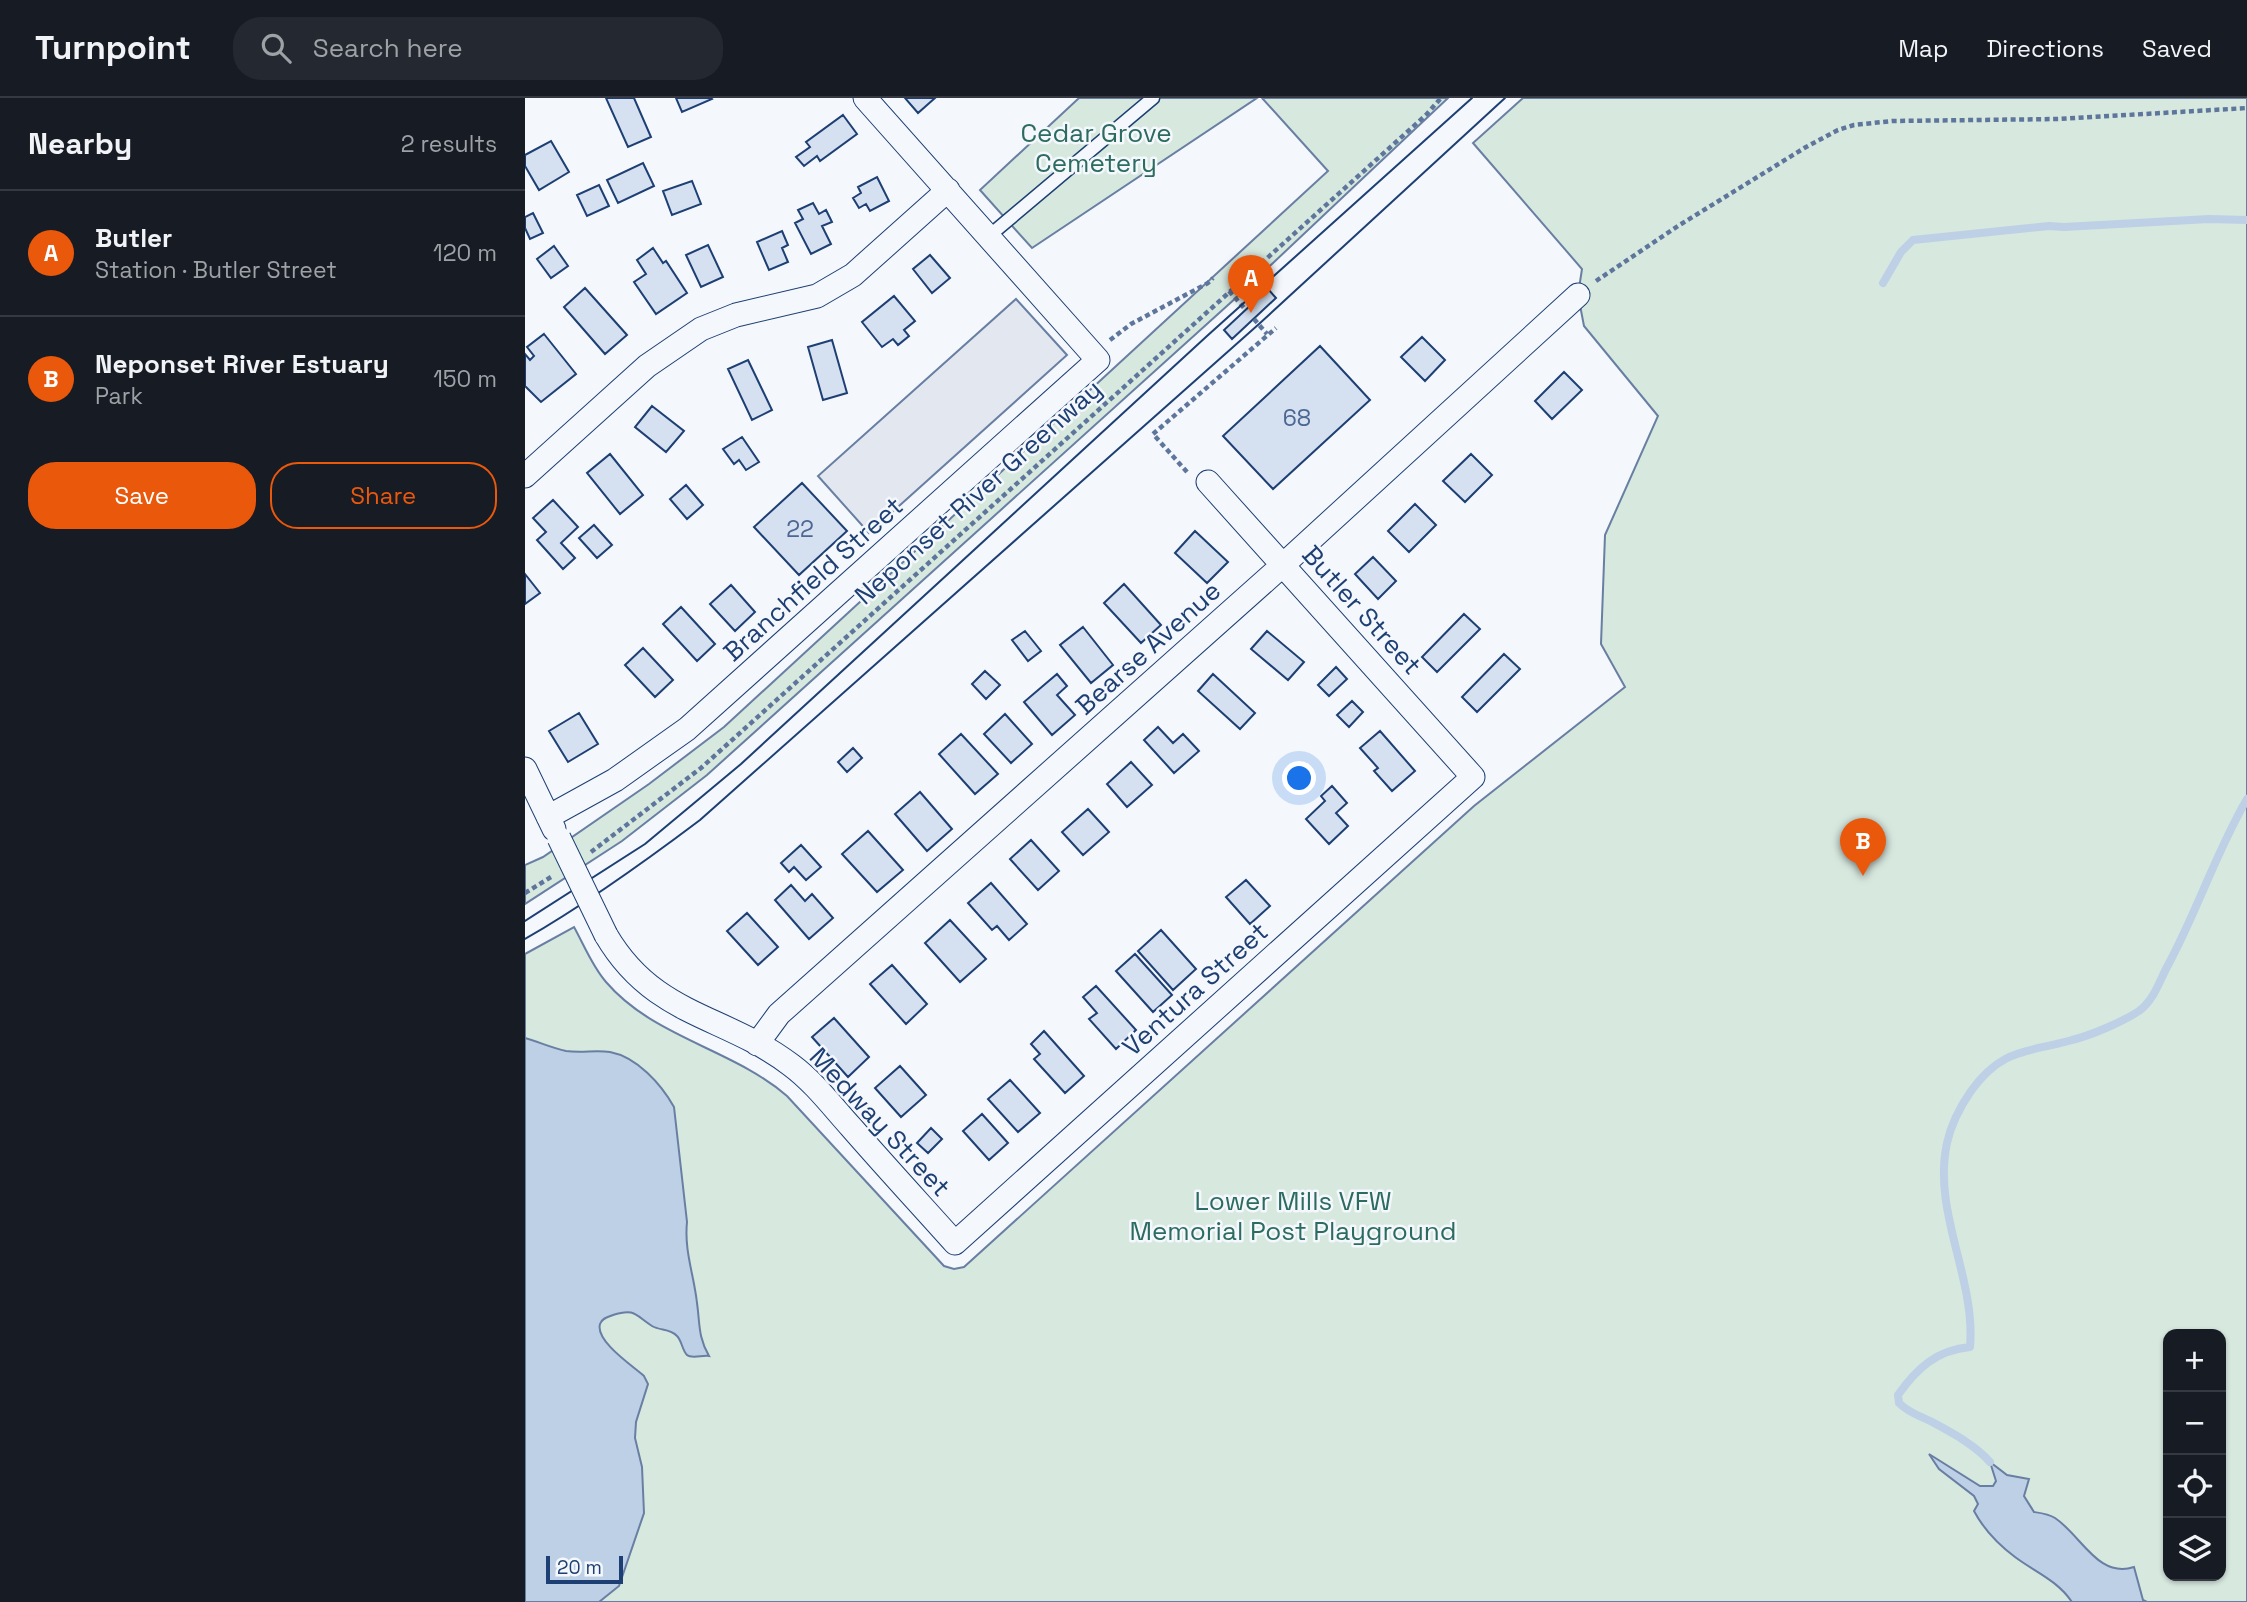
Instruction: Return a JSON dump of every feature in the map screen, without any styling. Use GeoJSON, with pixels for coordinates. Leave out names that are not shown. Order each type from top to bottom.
{"type":"FeatureCollection","features":[{"type":"Feature","properties":{"kind":"street"},"geometry":{"type":"LineString","coordinates":[[865,98],[1096,358]]}},
{"type":"Feature","properties":{"kind":"street"},"geometry":{"type":"LineString","coordinates":[[525,476],[665,351],[717,321],[817,296],[836,286],[853,275],[948,190]]}},
{"type":"Feature","properties":{"kind":"street","name":"Bearse Avenue"},"geometry":{"type":"LineString","coordinates":[[757,1044],[779,1014],[1284,564],[1578,295]]}},
{"type":"Feature","properties":{"kind":"street","name":"Branchfield Street"},"geometry":{"type":"LineString","coordinates":[[554,827],[687,729],[1096,358]]}},
{"type":"Feature","properties":{"kind":"street","name":"Butler Street"},"geometry":{"type":"LineString","coordinates":[[1208,482],[1473,777]]}},
{"type":"Feature","properties":{"kind":"street","name":"Medway Street"},"geometry":{"type":"LineString","coordinates":[[525,769],[606,935],[625,965],[652,989],[692,1013],[757,1044],[791,1065],[806,1078],[955,1243]]}},
{"type":"Feature","properties":{"kind":"street","name":"Ventura Street"},"geometry":{"type":"LineString","coordinates":[[955,1243],[1473,777]]}},
{"type":"Feature","properties":{"kind":"lane"},"geometry":{"type":"LineString","coordinates":[[989,236],[1153,98]]}},
{"type":"Feature","properties":{"kind":"path","name":"Neponset River Greenway"},"geometry":{"type":"LineString","coordinates":[[590,853],[701,768],[1426,115],[1441,98]]}},
{"type":"Feature","properties":{"kind":"path"},"geometry":{"type":"LineString","coordinates":[[1578,295],[1643,248],[1771,168],[1823,138],[1854,125],[1892,121],[2048,119],[2247,108]]}},
{"type":"Feature","properties":{"kind":"path"},"geometry":{"type":"LineString","coordinates":[[1096,358],[1131,324],[1208,284],[1213,278]]}},
{"type":"Feature","properties":{"kind":"path"},"geometry":{"type":"LineString","coordinates":[[1229,291],[1245,310]]}},
{"type":"Feature","properties":{"kind":"path"},"geometry":{"type":"LineString","coordinates":[[1254,319],[1268,334]]}},
{"type":"Feature","properties":{"kind":"path"},"geometry":{"type":"LineString","coordinates":[[1208,482],[1194,480],[1153,434],[1276,328]]}},
{"type":"Feature","properties":{"kind":"path"},"geometry":{"type":"LineString","coordinates":[[525,893],[558,873]]}},
{"type":"Feature","properties":{"kind":"green space","name":"Cedar Grove Cemetery"},"geometry":{"type":"Polygon","coordinates":[[[1079,98],[1257,98],[1032,248],[980,190],[1079,98]]]}},
{"type":"Feature","properties":{"kind":"green space"},"geometry":{"type":"Polygon","coordinates":[[[1262,98],[1448,98],[1238,296],[707,775],[622,841],[525,904],[525,865],[543,857],[649,784],[724,727],[1328,171],[1262,98]]]}},
{"type":"Feature","properties":{"kind":"green space","name":"Lower Mills VFW Memorial Post Playground"},"geometry":{"type":"Polygon","coordinates":[[[1523,98],[2247,98],[2247,1602],[525,1602],[525,954],[574,927],[601,976],[625,1001],[670,1030],[743,1066],[787,1096],[944,1266],[954,1269],[964,1267],[1474,806],[1625,687],[1601,644],[1605,535],[1658,416],[1584,326],[1578,295],[1582,269],[1473,143],[1523,98]]]}},
{"type":"Feature","properties":{"kind":"shaded area"},"geometry":{"type":"Polygon","coordinates":[[[1016,299],[1067,355],[869,533],[818,476],[1016,299]]]}},
{"type":"Feature","properties":{"kind":"water"},"geometry":{"type":"Polygon","coordinates":[[[525,1038],[566,1051],[605,1051],[630,1059],[662,1089],[674,1107],[688,1253],[701,1336],[709,1356],[689,1356],[674,1333],[655,1328],[631,1313],[609,1316],[600,1324],[603,1338],[644,1376],[648,1384],[636,1422],[635,1438],[642,1467],[644,1513],[619,1586],[599,1602],[525,1602],[525,1038]]]}},
{"type":"Feature","properties":{"kind":"water"},"geometry":{"type":"Polygon","coordinates":[[[1929,1454],[1980,1486],[1993,1486],[1996,1481],[1990,1462],[2007,1475],[2029,1479],[2024,1496],[2034,1512],[2055,1518],[2091,1553],[2110,1567],[2134,1567],[2143,1600],[2147,1602],[2072,1602],[2053,1582],[1997,1542],[1974,1511],[1978,1504],[1974,1496],[1939,1469],[1929,1454]]]}},
{"type":"Feature","properties":{"kind":"building"},"geometry":{"type":"Polygon","coordinates":[[[606,98],[634,98],[651,137],[628,147],[606,98]]]}},
{"type":"Feature","properties":{"kind":"building"},"geometry":{"type":"Polygon","coordinates":[[[676,98],[711,98],[712,99],[682,112],[676,98]]]}},
{"type":"Feature","properties":{"kind":"building"},"geometry":{"type":"Polygon","coordinates":[[[905,98],[935,98],[918,113],[905,98]]]}},
{"type":"Feature","properties":{"kind":"building"},"geometry":{"type":"Polygon","coordinates":[[[843,115],[857,134],[820,161],[817,156],[804,166],[796,157],[810,147],[806,142],[843,115]]]}},
{"type":"Feature","properties":{"kind":"building"},"geometry":{"type":"Polygon","coordinates":[[[551,141],[569,172],[539,190],[525,166],[525,155],[551,141]]]}},
{"type":"Feature","properties":{"kind":"building"},"geometry":{"type":"Polygon","coordinates":[[[643,163],[654,186],[618,203],[607,180],[643,163]]]}},
{"type":"Feature","properties":{"kind":"building"},"geometry":{"type":"Polygon","coordinates":[[[877,177],[889,201],[870,211],[866,204],[859,208],[853,198],[861,193],[858,187],[877,177]]]}},
{"type":"Feature","properties":{"kind":"building"},"geometry":{"type":"Polygon","coordinates":[[[692,181],[701,204],[672,215],[663,191],[692,181]]]}},
{"type":"Feature","properties":{"kind":"building"},"geometry":{"type":"Polygon","coordinates":[[[599,185],[609,206],[587,216],[577,195],[599,185]]]}},
{"type":"Feature","properties":{"kind":"building"},"geometry":{"type":"Polygon","coordinates":[[[813,203],[819,214],[826,210],[832,222],[822,226],[831,244],[811,254],[795,223],[803,219],[798,210],[813,203]]]}},
{"type":"Feature","properties":{"kind":"building"},"geometry":{"type":"Polygon","coordinates":[[[533,213],[543,233],[530,239],[525,228],[525,217],[533,213]]]}},
{"type":"Feature","properties":{"kind":"building"},"geometry":{"type":"Polygon","coordinates":[[[782,231],[788,245],[782,248],[788,262],[769,270],[757,242],[782,231]]]}},
{"type":"Feature","properties":{"kind":"building"},"geometry":{"type":"Polygon","coordinates":[[[708,245],[723,277],[701,287],[686,255],[708,245]]]}},
{"type":"Feature","properties":{"kind":"building"},"geometry":{"type":"Polygon","coordinates":[[[554,246],[568,266],[551,278],[537,259],[554,246]]]}},
{"type":"Feature","properties":{"kind":"building"},"geometry":{"type":"Polygon","coordinates":[[[653,248],[663,263],[666,261],[687,293],[656,314],[634,282],[646,274],[637,260],[653,248]]]}},
{"type":"Feature","properties":{"kind":"building"},"geometry":{"type":"Polygon","coordinates":[[[930,255],[950,278],[932,293],[913,269],[930,255]]]}},
{"type":"Feature","properties":{"kind":"building"},"geometry":{"type":"Polygon","coordinates":[[[585,288],[627,335],[605,354],[564,307],[585,288]]]}},
{"type":"Feature","properties":{"kind":"building"},"geometry":{"type":"Polygon","coordinates":[[[1268,289],[1276,298],[1232,339],[1224,330],[1268,289]]]}},
{"type":"Feature","properties":{"kind":"building"},"geometry":{"type":"Polygon","coordinates":[[[894,296],[915,321],[904,330],[909,336],[898,345],[893,339],[882,347],[862,322],[894,296]]]}},
{"type":"Feature","properties":{"kind":"building"},"geometry":{"type":"Polygon","coordinates":[[[544,334],[576,374],[541,402],[525,386],[525,354],[530,360],[534,356],[527,347],[544,334]]]}},
{"type":"Feature","properties":{"kind":"building"},"geometry":{"type":"Polygon","coordinates":[[[1422,337],[1445,360],[1425,381],[1401,357],[1422,337]]]}},
{"type":"Feature","properties":{"kind":"building"},"geometry":{"type":"Polygon","coordinates":[[[832,340],[847,393],[823,400],[808,347],[832,340]]]}},
{"type":"Feature","properties":{"kind":"building"},"geometry":{"type":"Polygon","coordinates":[[[1320,346],[1370,400],[1273,489],[1223,436],[1320,346]]]}},
{"type":"Feature","properties":{"kind":"building"},"geometry":{"type":"Polygon","coordinates":[[[748,360],[772,410],[752,420],[728,369],[748,360]]]}},
{"type":"Feature","properties":{"kind":"building"},"geometry":{"type":"Polygon","coordinates":[[[1564,372],[1582,390],[1552,419],[1535,401],[1564,372]]]}},
{"type":"Feature","properties":{"kind":"building"},"geometry":{"type":"Polygon","coordinates":[[[652,406],[684,431],[666,452],[635,427],[652,406]]]}},
{"type":"Feature","properties":{"kind":"building"},"geometry":{"type":"Polygon","coordinates":[[[742,437],[759,462],[746,470],[739,460],[734,464],[723,449],[742,437]]]}},
{"type":"Feature","properties":{"kind":"building"},"geometry":{"type":"Polygon","coordinates":[[[610,454],[643,495],[620,514],[587,473],[610,454]]]}},
{"type":"Feature","properties":{"kind":"building"},"geometry":{"type":"Polygon","coordinates":[[[1471,454],[1492,475],[1465,502],[1443,481],[1471,454]]]}},
{"type":"Feature","properties":{"kind":"building"},"geometry":{"type":"Polygon","coordinates":[[[802,483],[847,531],[799,575],[754,527],[802,483]]]}},
{"type":"Feature","properties":{"kind":"building"},"geometry":{"type":"Polygon","coordinates":[[[686,485],[703,505],[687,519],[670,499],[686,485]]]}},
{"type":"Feature","properties":{"kind":"building"},"geometry":{"type":"Polygon","coordinates":[[[553,500],[578,527],[561,543],[575,558],[563,569],[537,540],[546,532],[533,518],[553,500]]]}},
{"type":"Feature","properties":{"kind":"building"},"geometry":{"type":"Polygon","coordinates":[[[1415,504],[1436,525],[1409,552],[1388,531],[1415,504]]]}},
{"type":"Feature","properties":{"kind":"building"},"geometry":{"type":"Polygon","coordinates":[[[594,525],[612,545],[597,558],[579,538],[594,525]]]}},
{"type":"Feature","properties":{"kind":"building"},"geometry":{"type":"Polygon","coordinates":[[[1195,531],[1228,562],[1207,583],[1175,553],[1195,531]]]}},
{"type":"Feature","properties":{"kind":"building"},"geometry":{"type":"Polygon","coordinates":[[[1373,557],[1396,581],[1378,599],[1355,574],[1373,557]]]}},
{"type":"Feature","properties":{"kind":"building"},"geometry":{"type":"Polygon","coordinates":[[[525,574],[540,593],[525,604],[525,574]]]}},
{"type":"Feature","properties":{"kind":"building"},"geometry":{"type":"Polygon","coordinates":[[[1124,584],[1161,625],[1141,643],[1104,603],[1124,584]]]}},
{"type":"Feature","properties":{"kind":"building"},"geometry":{"type":"Polygon","coordinates":[[[731,585],[755,612],[735,631],[710,604],[731,585]]]}},
{"type":"Feature","properties":{"kind":"building"},"geometry":{"type":"Polygon","coordinates":[[[681,607],[715,644],[697,661],[663,624],[681,607]]]}},
{"type":"Feature","properties":{"kind":"building"},"geometry":{"type":"Polygon","coordinates":[[[1464,614],[1480,629],[1437,672],[1422,657],[1464,614]]]}},
{"type":"Feature","properties":{"kind":"building"},"geometry":{"type":"Polygon","coordinates":[[[1083,627],[1113,665],[1091,683],[1060,645],[1083,627]]]}},
{"type":"Feature","properties":{"kind":"building"},"geometry":{"type":"Polygon","coordinates":[[[1025,631],[1041,651],[1028,661],[1012,640],[1025,631]]]}},
{"type":"Feature","properties":{"kind":"building"},"geometry":{"type":"Polygon","coordinates":[[[1267,631],[1304,662],[1288,680],[1251,649],[1267,631]]]}},
{"type":"Feature","properties":{"kind":"building"},"geometry":{"type":"Polygon","coordinates":[[[643,648],[673,680],[655,697],[625,665],[643,648]]]}},
{"type":"Feature","properties":{"kind":"building"},"geometry":{"type":"Polygon","coordinates":[[[1504,654],[1520,669],[1477,712],[1462,697],[1504,654]]]}},
{"type":"Feature","properties":{"kind":"building"},"geometry":{"type":"Polygon","coordinates":[[[1336,667],[1347,679],[1329,696],[1318,685],[1336,667]]]}},
{"type":"Feature","properties":{"kind":"building"},"geometry":{"type":"Polygon","coordinates":[[[985,671],[1000,685],[986,699],[972,684],[985,671]]]}},
{"type":"Feature","properties":{"kind":"building"},"geometry":{"type":"Polygon","coordinates":[[[1057,674],[1067,686],[1057,695],[1075,715],[1052,735],[1024,702],[1057,674]]]}},
{"type":"Feature","properties":{"kind":"building"},"geometry":{"type":"Polygon","coordinates":[[[1213,674],[1255,713],[1240,729],[1198,691],[1213,674]]]}},
{"type":"Feature","properties":{"kind":"building"},"geometry":{"type":"Polygon","coordinates":[[[1352,701],[1363,712],[1349,727],[1337,715],[1352,701]]]}},
{"type":"Feature","properties":{"kind":"building"},"geometry":{"type":"Polygon","coordinates":[[[579,713],[598,744],[568,762],[549,731],[579,713]]]}},
{"type":"Feature","properties":{"kind":"building"},"geometry":{"type":"Polygon","coordinates":[[[1005,714],[1032,744],[1011,763],[984,734],[1005,714]]]}},
{"type":"Feature","properties":{"kind":"building"},"geometry":{"type":"Polygon","coordinates":[[[1158,727],[1173,743],[1183,734],[1199,751],[1174,773],[1144,740],[1158,727]]]}},
{"type":"Feature","properties":{"kind":"building"},"geometry":{"type":"Polygon","coordinates":[[[1380,731],[1415,771],[1392,791],[1374,771],[1378,768],[1360,748],[1380,731]]]}},
{"type":"Feature","properties":{"kind":"building"},"geometry":{"type":"Polygon","coordinates":[[[961,734],[998,774],[975,794],[939,754],[961,734]]]}},
{"type":"Feature","properties":{"kind":"building"},"geometry":{"type":"Polygon","coordinates":[[[853,748],[862,758],[847,772],[838,762],[853,748]]]}},
{"type":"Feature","properties":{"kind":"building"},"geometry":{"type":"Polygon","coordinates":[[[1131,762],[1152,785],[1127,807],[1107,784],[1131,762]]]}},
{"type":"Feature","properties":{"kind":"building"},"geometry":{"type":"Polygon","coordinates":[[[1332,786],[1347,803],[1336,813],[1348,826],[1329,844],[1306,819],[1325,801],[1321,796],[1332,786]]]}},
{"type":"Feature","properties":{"kind":"building"},"geometry":{"type":"Polygon","coordinates":[[[920,792],[952,829],[927,851],[895,814],[920,792]]]}},
{"type":"Feature","properties":{"kind":"building"},"geometry":{"type":"Polygon","coordinates":[[[1088,809],[1109,832],[1083,855],[1062,832],[1088,809]]]}},
{"type":"Feature","properties":{"kind":"building"},"geometry":{"type":"Polygon","coordinates":[[[868,831],[903,870],[877,892],[842,854],[868,831]]]}},
{"type":"Feature","properties":{"kind":"building"},"geometry":{"type":"Polygon","coordinates":[[[1031,840],[1059,871],[1038,890],[1010,859],[1031,840]]]}},
{"type":"Feature","properties":{"kind":"building"},"geometry":{"type":"Polygon","coordinates":[[[801,845],[821,867],[806,880],[794,867],[789,872],[781,863],[801,845]]]}},
{"type":"Feature","properties":{"kind":"building"},"geometry":{"type":"Polygon","coordinates":[[[1246,880],[1270,906],[1250,924],[1226,897],[1246,880]]]}},
{"type":"Feature","properties":{"kind":"building"},"geometry":{"type":"Polygon","coordinates":[[[991,883],[1027,924],[1009,940],[997,926],[992,930],[968,903],[991,883]]]}},
{"type":"Feature","properties":{"kind":"building"},"geometry":{"type":"Polygon","coordinates":[[[791,885],[805,901],[812,894],[833,918],[809,939],[775,900],[791,885]]]}},
{"type":"Feature","properties":{"kind":"building"},"geometry":{"type":"Polygon","coordinates":[[[747,913],[778,947],[758,965],[727,931],[747,913]]]}},
{"type":"Feature","properties":{"kind":"building"},"geometry":{"type":"Polygon","coordinates":[[[950,920],[986,959],[960,982],[925,943],[950,920]]]}},
{"type":"Feature","properties":{"kind":"building"},"geometry":{"type":"Polygon","coordinates":[[[1161,930],[1196,969],[1173,990],[1138,951],[1161,930]]]}},
{"type":"Feature","properties":{"kind":"building"},"geometry":{"type":"Polygon","coordinates":[[[1135,954],[1172,995],[1153,1012],[1116,971],[1135,954]]]}},
{"type":"Feature","properties":{"kind":"building"},"geometry":{"type":"Polygon","coordinates":[[[892,965],[927,1004],[906,1024],[870,984],[892,965]]]}},
{"type":"Feature","properties":{"kind":"building"},"geometry":{"type":"Polygon","coordinates":[[[1096,986],[1136,1030],[1116,1049],[1089,1019],[1097,1013],[1083,997],[1096,986]]]}},
{"type":"Feature","properties":{"kind":"building"},"geometry":{"type":"Polygon","coordinates":[[[834,1018],[869,1057],[848,1077],[812,1037],[834,1018]]]}},
{"type":"Feature","properties":{"kind":"building"},"geometry":{"type":"Polygon","coordinates":[[[1044,1031],[1084,1076],[1065,1093],[1034,1059],[1040,1054],[1031,1044],[1044,1031]]]}},
{"type":"Feature","properties":{"kind":"building"},"geometry":{"type":"Polygon","coordinates":[[[900,1066],[926,1095],[901,1117],[875,1088],[900,1066]]]}},
{"type":"Feature","properties":{"kind":"building"},"geometry":{"type":"Polygon","coordinates":[[[1010,1080],[1040,1113],[1018,1132],[988,1099],[1010,1080]]]}},
{"type":"Feature","properties":{"kind":"building"},"geometry":{"type":"Polygon","coordinates":[[[982,1114],[1008,1143],[989,1160],[963,1131],[982,1114]]]}},
{"type":"Feature","properties":{"kind":"building"},"geometry":{"type":"Polygon","coordinates":[[[931,1128],[942,1139],[928,1153],[917,1143],[931,1128]]]}},
{"type":"Feature","properties":{"kind":"waterway"},"geometry":{"type":"LineString","coordinates":[[1883,283],[1901,252],[1913,240],[2049,226],[2209,219],[2247,220]]}},
{"type":"Feature","properties":{"kind":"waterway"},"geometry":{"type":"LineString","coordinates":[[1990,1462],[1964,1440],[1907,1410],[1899,1403],[1898,1395],[1929,1362],[1947,1352],[1970,1347],[1967,1296],[1945,1194],[1944,1169],[1953,1122],[1982,1077],[2004,1059],[2098,1032],[2139,1011],[2149,1002],[2247,799]]}},
{"type":"Feature","properties":{"kind":"tram line"},"geometry":{"type":"LineString","coordinates":[[525,921],[645,844],[741,764],[1207,336],[1472,98]]}},
{"type":"Feature","properties":{"kind":"tram line"},"geometry":{"type":"LineString","coordinates":[[525,939],[570,912],[700,820],[1259,324],[1505,98]]}},
{"type":"Feature","properties":{"kind":"place","name":"Butler"},"geometry":{"type":"Point","coordinates":[1251,313]}},
{"type":"Feature","properties":{"kind":"place","name":"Neponset River Estuary"},"geometry":{"type":"Point","coordinates":[1863,876]}}]}
